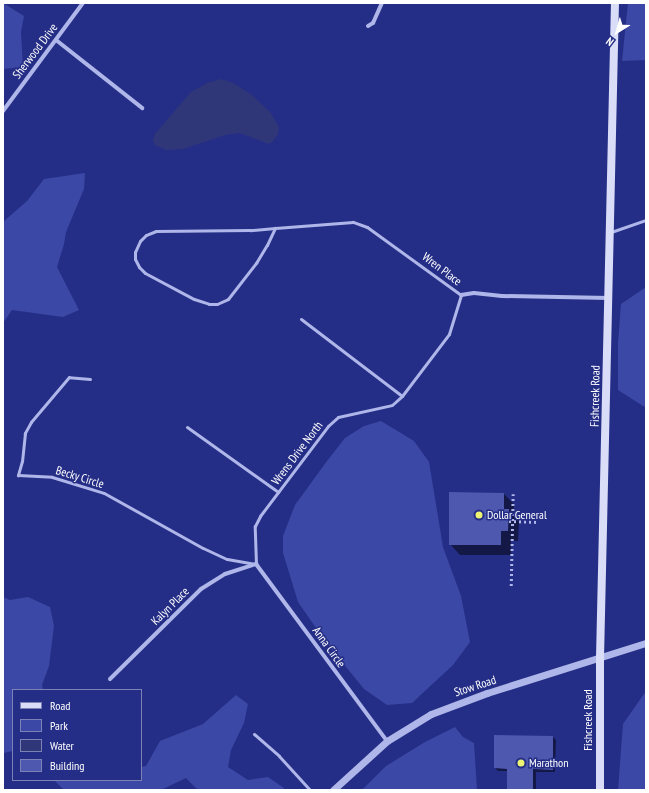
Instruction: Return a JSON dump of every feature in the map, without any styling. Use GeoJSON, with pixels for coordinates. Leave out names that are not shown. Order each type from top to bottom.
{"type":"FeatureCollection","features":[{"type":"Feature","properties":{"kind":"main road","name":"Fishcreek Road"},"geometry":{"type":"LineString","coordinates":[[600,790],[600,658],[610,298],[609,233],[615,3]]}},
{"type":"Feature","properties":{"kind":"street","name":"Sherwood Drive"},"geometry":{"type":"LineString","coordinates":[[3,111],[83,3]]}},
{"type":"Feature","properties":{"kind":"street"},"geometry":{"type":"LineString","coordinates":[[368,26],[373,23],[382,3]]}},
{"type":"Feature","properties":{"kind":"street"},"geometry":{"type":"LineString","coordinates":[[56,40],[142,108]]}},
{"type":"Feature","properties":{"kind":"street","name":"Wren Place"},"geometry":{"type":"LineString","coordinates":[[461,295],[474,293],[502,296],[610,298]]}},
{"type":"Feature","properties":{"kind":"street","name":"Kalyn Place"},"geometry":{"type":"LineString","coordinates":[[110,679],[202,589],[225,574],[256,564]]}},
{"type":"Feature","properties":{"kind":"street","name":"Anna Circle"},"geometry":{"type":"LineString","coordinates":[[256,564],[387,741]]}},
{"type":"Feature","properties":{"kind":"street","name":"Stow Road"},"geometry":{"type":"LineString","coordinates":[[333,790],[387,741],[415,722],[451,705],[646,643]]}},
{"type":"Feature","properties":{"kind":"lane"},"geometry":{"type":"LineString","coordinates":[[609,233],[646,220]]}},
{"type":"Feature","properties":{"kind":"lane","name":"Wren Place"},"geometry":{"type":"LineString","coordinates":[[274,228],[267,245],[256,263],[228,298],[217,304],[209,304],[194,298],[144,273],[135,259],[135,252],[140,241],[146,235],[156,231],[250,230],[274,228],[353,222],[361,224],[461,295]]}},
{"type":"Feature","properties":{"kind":"lane","name":"Wrens Drive North"},"geometry":{"type":"LineString","coordinates":[[256,564],[255,526],[260,516],[328,426],[338,417],[349,413],[379,409],[392,405],[402,396],[449,334],[461,295]]}},
{"type":"Feature","properties":{"kind":"lane"},"geometry":{"type":"LineString","coordinates":[[301,319],[402,396]]}},
{"type":"Feature","properties":{"kind":"lane","name":"Becky Circle"},"geometry":{"type":"LineString","coordinates":[[90,379],[69,377],[31,422],[25,433],[22,461],[18,475],[52,478],[104,493],[202,548],[227,559],[256,564]]}},
{"type":"Feature","properties":{"kind":"lane"},"geometry":{"type":"LineString","coordinates":[[187,427],[278,492]]}},
{"type":"Feature","properties":{"kind":"lane"},"geometry":{"type":"LineString","coordinates":[[254,734],[279,756],[310,790]]}},
{"type":"Feature","properties":{"kind":"path"},"geometry":{"type":"LineString","coordinates":[[511,586],[510,521],[513,494]]}},
{"type":"Feature","properties":{"kind":"path"},"geometry":{"type":"LineString","coordinates":[[510,521],[539,522]]}},
{"type":"Feature","properties":{"kind":"green space"},"geometry":{"type":"Polygon","coordinates":[[[3,3],[24,16],[21,32],[23,67],[3,69],[3,3]]]}},
{"type":"Feature","properties":{"kind":"green space"},"geometry":{"type":"Polygon","coordinates":[[[628,3],[646,3],[646,60],[622,61],[628,3]]]}},
{"type":"Feature","properties":{"kind":"green space"},"geometry":{"type":"Polygon","coordinates":[[[85,173],[84,189],[66,232],[57,267],[79,310],[63,317],[12,310],[3,323],[3,222],[27,201],[44,179],[85,173]]]}},
{"type":"Feature","properties":{"kind":"green space"},"geometry":{"type":"Polygon","coordinates":[[[646,287],[646,407],[618,390],[618,343],[621,304],[646,287]]]}},
{"type":"Feature","properties":{"kind":"green space"},"geometry":{"type":"Polygon","coordinates":[[[381,421],[414,441],[429,462],[443,547],[461,596],[470,642],[453,665],[412,703],[387,705],[364,689],[325,641],[298,602],[283,553],[283,536],[295,505],[327,461],[345,438],[364,426],[381,421]]]}},
{"type":"Feature","properties":{"kind":"green space"},"geometry":{"type":"Polygon","coordinates":[[[3,597],[10,600],[28,597],[50,607],[54,626],[49,666],[42,685],[43,689],[12,689],[12,751],[3,753],[3,597]]]}},
{"type":"Feature","properties":{"kind":"green space"},"geometry":{"type":"Polygon","coordinates":[[[646,691],[646,790],[618,790],[623,724],[646,691]]]}},
{"type":"Feature","properties":{"kind":"green space"},"geometry":{"type":"Polygon","coordinates":[[[236,695],[248,704],[244,723],[231,750],[228,767],[248,780],[268,777],[284,788],[283,790],[198,790],[186,778],[161,790],[64,790],[55,781],[142,781],[142,767],[146,766],[160,741],[203,724],[236,695]]]}},
{"type":"Feature","properties":{"kind":"green space"},"geometry":{"type":"Polygon","coordinates":[[[455,727],[463,737],[474,743],[477,790],[362,790],[386,766],[425,742],[455,727]]]}},
{"type":"Feature","properties":{"kind":"water"},"geometry":{"type":"Polygon","coordinates":[[[221,79],[233,83],[252,95],[270,112],[279,127],[278,134],[273,141],[269,144],[240,133],[225,135],[183,149],[166,150],[155,145],[153,141],[155,134],[191,92],[207,83],[221,79]]]}},
{"type":"Feature","properties":{"kind":"building","name":"Dollar General"},"geometry":{"type":"Polygon","coordinates":[[[449,492],[504,493],[504,509],[509,509],[508,531],[501,531],[501,545],[449,545],[449,492]]]}},
{"type":"Feature","properties":{"kind":"building"},"geometry":{"type":"Polygon","coordinates":[[[494,735],[553,736],[553,770],[533,769],[533,790],[507,790],[507,769],[494,768],[494,735]]]}},
{"type":"Feature","properties":{"kind":"place","name":"Dollar General"},"geometry":{"type":"Point","coordinates":[479,515]}},
{"type":"Feature","properties":{"kind":"place","name":"Marathon"},"geometry":{"type":"Point","coordinates":[521,763]}}]}
